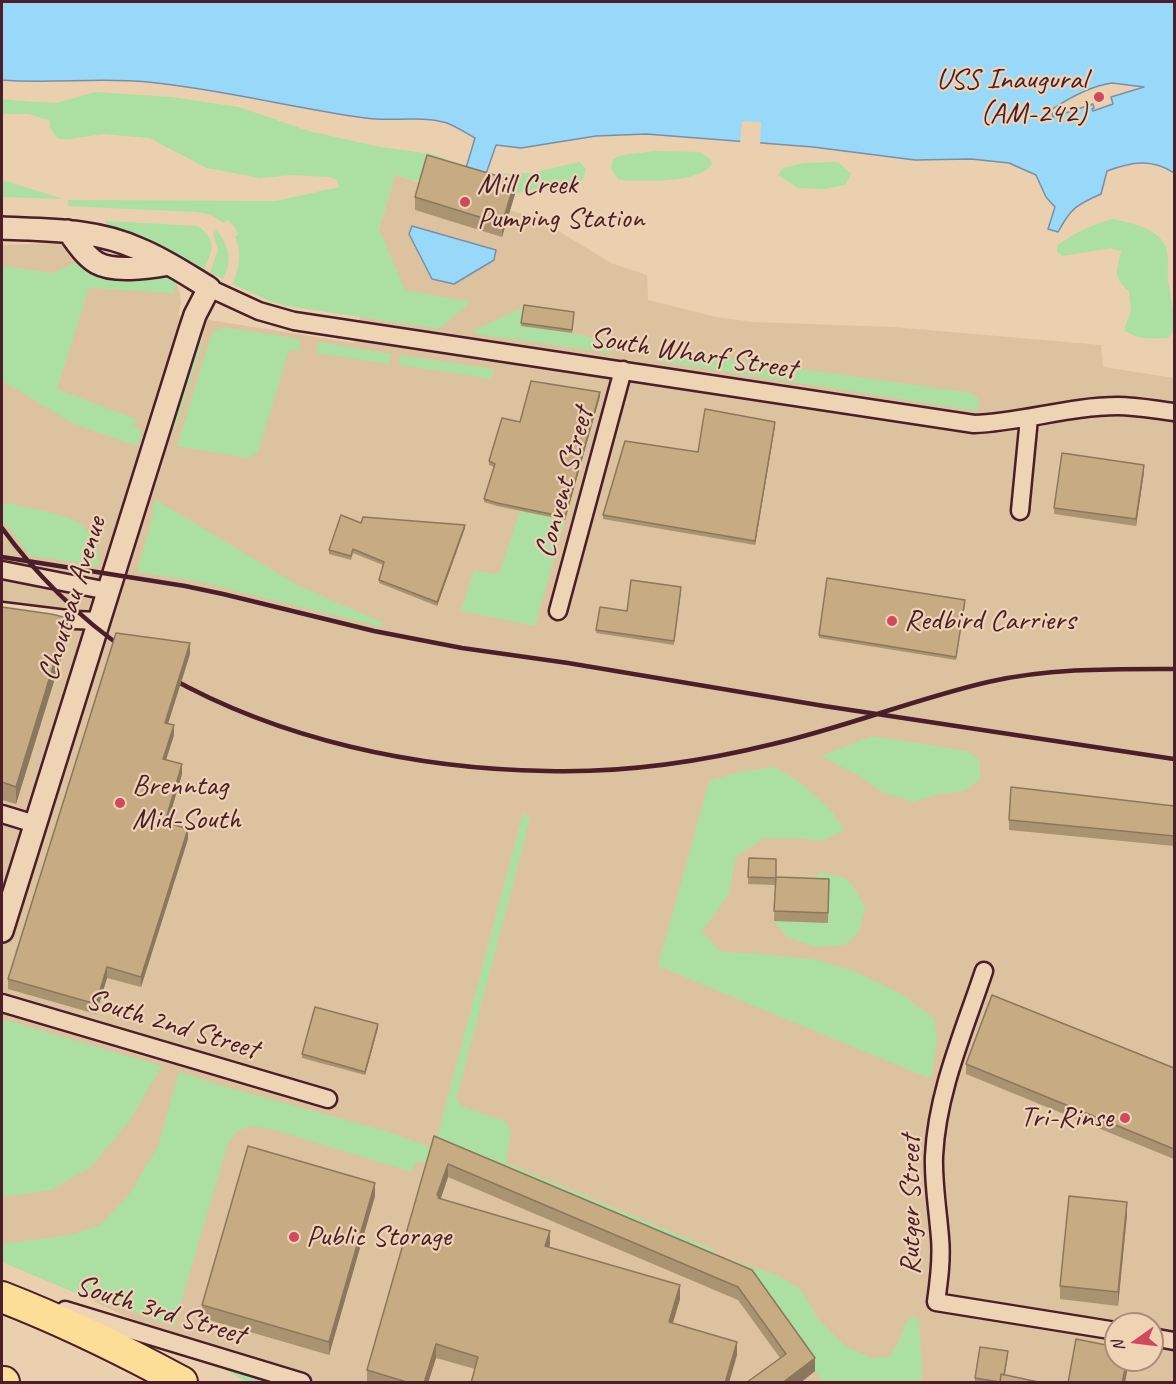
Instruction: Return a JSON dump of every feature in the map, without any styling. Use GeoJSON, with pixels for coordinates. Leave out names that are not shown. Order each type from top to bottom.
{"type":"FeatureCollection","features":[{"type":"Feature","properties":{"kind":"highway"},"geometry":{"type":"LineString","coordinates":[[2,1298],[95,1336],[182,1383]]}},
{"type":"Feature","properties":{"kind":"street"},"geometry":{"type":"LineString","coordinates":[[2,228],[68,231],[90,258],[98,264],[107,267],[148,268],[169,264],[208,288]]}},
{"type":"Feature","properties":{"kind":"street","name":"South Wharf Street"},"geometry":{"type":"LineString","coordinates":[[208,288],[259,311],[294,321],[974,424],[999,423],[1090,408],[1119,406],[1174,412]]}},
{"type":"Feature","properties":{"kind":"street","name":"Chouteau Avenue"},"geometry":{"type":"LineString","coordinates":[[2,931],[190,330],[208,288]]}},
{"type":"Feature","properties":{"kind":"street","name":"Convent Street"},"geometry":{"type":"LineString","coordinates":[[558,611],[623,370]]}},
{"type":"Feature","properties":{"kind":"street"},"geometry":{"type":"LineString","coordinates":[[1020,511],[1029,418]]}},
{"type":"Feature","properties":{"kind":"street"},"geometry":{"type":"LineString","coordinates":[[2,570],[108,591]]}},
{"type":"Feature","properties":{"kind":"street"},"geometry":{"type":"LineString","coordinates":[[2,611],[98,621]]}},
{"type":"Feature","properties":{"kind":"street"},"geometry":{"type":"LineString","coordinates":[[2,814],[35,824]]}},
{"type":"Feature","properties":{"kind":"street","name":"Rutger Street"},"geometry":{"type":"LineString","coordinates":[[984,970],[945,1086],[940,1108],[934,1156],[940,1240],[940,1274],[936,1302],[1104,1329]]}},
{"type":"Feature","properties":{"kind":"street","name":"South 2nd Street"},"geometry":{"type":"LineString","coordinates":[[2,1003],[328,1099]]}},
{"type":"Feature","properties":{"kind":"street","name":"South 3rd Street"},"geometry":{"type":"LineString","coordinates":[[2,1290],[302,1383]]}},
{"type":"Feature","properties":{"kind":"shaded area"},"geometry":{"type":"Polygon","coordinates":[[[395,175],[539,219],[611,263],[647,275],[648,300],[716,317],[753,322],[893,327],[1101,345],[1103,367],[1174,378],[1174,1382],[247,1382],[163,1334],[74,1292],[2,1262],[2,245],[60,243],[73,253],[138,275],[170,278],[176,283],[180,293],[181,303],[178,315],[354,343],[379,229],[395,175]]]}},
{"type":"Feature","properties":{"kind":"green space"},"geometry":{"type":"Polygon","coordinates":[[[95,92],[171,97],[239,107],[309,131],[380,147],[432,154],[486,174],[531,173],[579,162],[586,169],[583,180],[563,190],[536,189],[515,194],[427,168],[423,183],[395,175],[379,229],[405,290],[471,302],[439,329],[287,306],[272,302],[232,284],[237,272],[239,249],[235,237],[238,234],[228,220],[224,223],[211,215],[197,212],[68,206],[68,200],[276,201],[339,187],[337,180],[329,177],[293,175],[260,178],[207,168],[149,138],[103,134],[58,139],[50,128],[50,121],[29,114],[2,114],[2,99],[57,103],[95,92]]]}},
{"type":"Feature","properties":{"kind":"green space"},"geometry":{"type":"Polygon","coordinates":[[[657,151],[700,152],[710,159],[712,165],[694,176],[654,181],[619,180],[611,169],[613,159],[622,155],[657,151]]]}},
{"type":"Feature","properties":{"kind":"green space"},"geometry":{"type":"Polygon","coordinates":[[[838,162],[851,174],[845,185],[824,189],[798,188],[778,175],[783,168],[803,163],[838,162]]]}},
{"type":"Feature","properties":{"kind":"green space"},"geometry":{"type":"Polygon","coordinates":[[[2,180],[64,199],[2,197],[2,180]]]}},
{"type":"Feature","properties":{"kind":"green space"},"geometry":{"type":"Polygon","coordinates":[[[1113,219],[1145,228],[1153,232],[1164,243],[1168,254],[1168,279],[1174,324],[1174,330],[1168,338],[1150,339],[1124,330],[1131,310],[1129,291],[1120,282],[1117,273],[1121,251],[1110,248],[1063,256],[1057,252],[1057,246],[1070,237],[1091,226],[1113,219]]]}},
{"type":"Feature","properties":{"kind":"green space"},"geometry":{"type":"Polygon","coordinates":[[[106,221],[198,226],[211,241],[210,257],[204,270],[106,227],[106,221]]]}},
{"type":"Feature","properties":{"kind":"green space"},"geometry":{"type":"Polygon","coordinates":[[[216,230],[227,247],[229,260],[223,279],[210,273],[218,250],[213,234],[216,230]]]}},
{"type":"Feature","properties":{"kind":"green space"},"geometry":{"type":"Polygon","coordinates":[[[79,261],[138,275],[170,278],[177,286],[174,288],[176,293],[89,288],[57,389],[136,419],[134,425],[142,432],[137,446],[74,424],[2,381],[2,266],[53,273],[79,261]]]}},
{"type":"Feature","properties":{"kind":"green space"},"geometry":{"type":"Polygon","coordinates":[[[524,309],[522,326],[612,341],[614,350],[609,353],[476,334],[475,331],[478,328],[524,309]]]}},
{"type":"Feature","properties":{"kind":"green space"},"geometry":{"type":"Polygon","coordinates":[[[221,328],[300,339],[299,351],[289,350],[258,452],[248,458],[177,446],[210,338],[214,331],[221,328]]]}},
{"type":"Feature","properties":{"kind":"green space"},"geometry":{"type":"Polygon","coordinates":[[[200,339],[203,340],[175,429],[172,428],[200,339]]]}},
{"type":"Feature","properties":{"kind":"green space"},"geometry":{"type":"Polygon","coordinates":[[[318,342],[391,354],[389,364],[317,353],[318,342]]]}},
{"type":"Feature","properties":{"kind":"green space"},"geometry":{"type":"Polygon","coordinates":[[[668,353],[722,358],[972,393],[980,401],[977,411],[657,361],[659,355],[668,353]]]}},
{"type":"Feature","properties":{"kind":"green space"},"geometry":{"type":"Polygon","coordinates":[[[400,355],[493,369],[492,379],[399,365],[400,355]]]}},
{"type":"Feature","properties":{"kind":"green space"},"geometry":{"type":"Polygon","coordinates":[[[156,500],[297,585],[384,623],[382,627],[196,581],[137,572],[156,500]]]}},
{"type":"Feature","properties":{"kind":"green space"},"geometry":{"type":"Polygon","coordinates":[[[2,504],[14,504],[79,522],[96,541],[100,566],[30,556],[2,519],[2,504]]]}},
{"type":"Feature","properties":{"kind":"green space"},"geometry":{"type":"Polygon","coordinates":[[[520,511],[565,520],[535,626],[461,611],[474,571],[499,574],[520,511]]]}},
{"type":"Feature","properties":{"kind":"green space"},"geometry":{"type":"Polygon","coordinates":[[[872,736],[967,751],[980,761],[980,780],[963,791],[939,794],[913,802],[882,792],[860,776],[821,756],[872,736]]]}},
{"type":"Feature","properties":{"kind":"green space"},"geometry":{"type":"Polygon","coordinates":[[[775,767],[802,784],[831,810],[844,830],[823,841],[764,838],[736,857],[729,894],[702,931],[721,952],[818,960],[854,971],[901,994],[934,1018],[937,1040],[931,1079],[658,966],[709,781],[745,771],[775,767]]]}},
{"type":"Feature","properties":{"kind":"green space"},"geometry":{"type":"Polygon","coordinates":[[[523,813],[530,819],[456,1100],[463,1107],[505,1121],[511,1130],[506,1163],[712,1249],[722,1257],[779,1276],[802,1290],[818,1319],[845,1346],[871,1358],[889,1357],[899,1341],[906,1322],[914,1316],[919,1322],[921,1382],[823,1382],[752,1284],[419,1161],[415,1163],[412,1172],[271,1129],[252,1126],[237,1131],[228,1143],[174,1326],[74,1292],[2,1262],[2,1244],[71,1235],[101,1225],[130,1193],[158,1146],[179,1072],[386,1131],[434,1149],[523,813]]]}},
{"type":"Feature","properties":{"kind":"green space"},"geometry":{"type":"Polygon","coordinates":[[[820,873],[844,878],[853,886],[865,908],[859,932],[845,945],[816,947],[787,937],[774,921],[827,923],[802,888],[820,873]]]}},
{"type":"Feature","properties":{"kind":"green space"},"geometry":{"type":"Polygon","coordinates":[[[2,1019],[162,1066],[130,1120],[91,1167],[51,1190],[2,1197],[2,1019]]]}},
{"type":"Feature","properties":{"kind":"green space"},"geometry":{"type":"Polygon","coordinates":[[[220,1367],[269,1382],[247,1382],[220,1367]]]}},
{"type":"Feature","properties":{"kind":"water"},"geometry":{"type":"Polygon","coordinates":[[[2,2],[1174,2],[1174,173],[1149,163],[1124,165],[1107,171],[1101,194],[1075,208],[1058,232],[1048,229],[1055,207],[1046,197],[1036,175],[1009,163],[971,159],[915,160],[813,147],[646,134],[596,136],[521,148],[496,145],[486,174],[466,168],[475,138],[447,123],[437,121],[365,118],[202,89],[148,82],[2,80],[2,2]],[[1112,83],[1096,87],[1072,97],[1051,110],[1053,117],[1093,104],[1093,111],[1113,104],[1111,97],[1144,87],[1112,83]]]}},
{"type":"Feature","properties":{"kind":"water"},"geometry":{"type":"Polygon","coordinates":[[[412,226],[496,250],[494,260],[454,284],[432,279],[409,234],[412,226]]]}},
{"type":"Feature","properties":{"kind":"pier"},"geometry":{"type":"Polygon","coordinates":[[[742,121],[761,122],[760,146],[740,144],[742,121]]]}},
{"type":"Feature","properties":{"kind":"building","name":"Mill Creek Pumping Station"},"geometry":{"type":"Polygon","coordinates":[[[427,155],[515,181],[502,224],[415,197],[427,155]]]}},
{"type":"Feature","properties":{"kind":"building"},"geometry":{"type":"Polygon","coordinates":[[[524,305],[574,312],[572,330],[521,323],[524,305]]]}},
{"type":"Feature","properties":{"kind":"building"},"geometry":{"type":"Polygon","coordinates":[[[531,381],[600,392],[565,517],[484,499],[495,464],[489,461],[502,418],[520,422],[531,381]]]}},
{"type":"Feature","properties":{"kind":"building"},"geometry":{"type":"Polygon","coordinates":[[[705,409],[775,422],[755,541],[603,515],[625,441],[698,452],[705,409]]]}},
{"type":"Feature","properties":{"kind":"building"},"geometry":{"type":"Polygon","coordinates":[[[1062,453],[1144,465],[1136,519],[1054,508],[1062,453]]]}},
{"type":"Feature","properties":{"kind":"building"},"geometry":{"type":"Polygon","coordinates":[[[341,515],[361,523],[363,517],[465,525],[437,602],[379,580],[384,562],[353,549],[351,556],[329,550],[341,515]]]}},
{"type":"Feature","properties":{"kind":"building","name":"Redbird Carriers"},"geometry":{"type":"Polygon","coordinates":[[[827,578],[965,600],[956,657],[819,635],[827,578]]]}},
{"type":"Feature","properties":{"kind":"building"},"geometry":{"type":"Polygon","coordinates":[[[631,580],[681,587],[674,641],[596,630],[600,607],[627,611],[631,580]]]}},
{"type":"Feature","properties":{"kind":"building"},"geometry":{"type":"Polygon","coordinates":[[[2,607],[68,618],[16,787],[2,782],[2,607]]]}},
{"type":"Feature","properties":{"kind":"building","name":"Brenntag Mid-South"},"geometry":{"type":"Polygon","coordinates":[[[116,633],[190,643],[165,723],[174,725],[163,759],[182,764],[165,822],[188,829],[141,977],[107,967],[96,1004],[8,979],[116,633]]]}},
{"type":"Feature","properties":{"kind":"building"},"geometry":{"type":"Polygon","coordinates":[[[1011,787],[1174,806],[1174,836],[1009,820],[1011,787]]]}},
{"type":"Feature","properties":{"kind":"building"},"geometry":{"type":"Polygon","coordinates":[[[749,858],[776,859],[776,878],[748,877],[749,858]]]}},
{"type":"Feature","properties":{"kind":"building"},"geometry":{"type":"Polygon","coordinates":[[[776,877],[829,879],[828,913],[774,911],[776,877]]]}},
{"type":"Feature","properties":{"kind":"building","name":"Tri-Rinse"},"geometry":{"type":"Polygon","coordinates":[[[992,995],[1174,1068],[1174,1149],[966,1064],[992,995]]]}},
{"type":"Feature","properties":{"kind":"building"},"geometry":{"type":"Polygon","coordinates":[[[315,1007],[378,1024],[365,1072],[302,1054],[315,1007]]]}},
{"type":"Feature","properties":{"kind":"building"},"geometry":{"type":"Polygon","coordinates":[[[434,1136],[752,1270],[815,1358],[782,1383],[746,1383],[786,1354],[738,1287],[448,1164],[437,1195],[438,1198],[550,1231],[545,1246],[680,1285],[669,1322],[737,1342],[725,1383],[471,1383],[478,1357],[436,1344],[424,1383],[410,1383],[367,1370],[434,1136]]]}},
{"type":"Feature","properties":{"kind":"building","name":"Public Storage"},"geometry":{"type":"Polygon","coordinates":[[[248,1146],[375,1183],[329,1342],[202,1305],[248,1146]]]}},
{"type":"Feature","properties":{"kind":"building"},"geometry":{"type":"Polygon","coordinates":[[[1069,1196],[1127,1202],[1118,1292],[1060,1286],[1069,1196]]]}},
{"type":"Feature","properties":{"kind":"building"},"geometry":{"type":"Polygon","coordinates":[[[1076,1339],[1104,1345],[1104,1372],[1124,1372],[1122,1383],[1068,1383],[1076,1339]]]}},
{"type":"Feature","properties":{"kind":"building"},"geometry":{"type":"Polygon","coordinates":[[[980,1347],[1008,1351],[1004,1375],[1001,1374],[1000,1382],[975,1378],[980,1347]]]}},
{"type":"Feature","properties":{"kind":"building"},"geometry":{"type":"Polygon","coordinates":[[[1001,1374],[1043,1383],[1000,1383],[1001,1374]]]}},
{"type":"Feature","properties":{"kind":"railway"},"geometry":{"type":"LineString","coordinates":[[2,528],[28,561],[59,594],[93,625],[127,650]]}},
{"type":"Feature","properties":{"kind":"railway"},"geometry":{"type":"LineString","coordinates":[[2,557],[185,586],[374,631],[462,648],[1174,759]]}},
{"type":"Feature","properties":{"kind":"railway"},"geometry":{"type":"LineString","coordinates":[[167,676],[256,718],[351,747],[448,764],[498,769],[576,771],[661,765],[745,750],[827,730],[934,696],[1011,677],[1081,670],[1174,669]]}},
{"type":"Feature","properties":{"kind":"place","name":"USS Inaugural (AM-242)"},"geometry":{"type":"Point","coordinates":[1099,97]}},
{"type":"Feature","properties":{"kind":"place","name":"Mill Creek Pumping Station"},"geometry":{"type":"Point","coordinates":[465,202]}},
{"type":"Feature","properties":{"kind":"place","name":"Redbird Carriers"},"geometry":{"type":"Point","coordinates":[892,621]}},
{"type":"Feature","properties":{"kind":"place","name":"Brenntag Mid-South"},"geometry":{"type":"Point","coordinates":[120,803]}},
{"type":"Feature","properties":{"kind":"place","name":"Tri-Rinse"},"geometry":{"type":"Point","coordinates":[1125,1118]}},
{"type":"Feature","properties":{"kind":"place","name":"Public Storage"},"geometry":{"type":"Point","coordinates":[294,1237]}}]}
